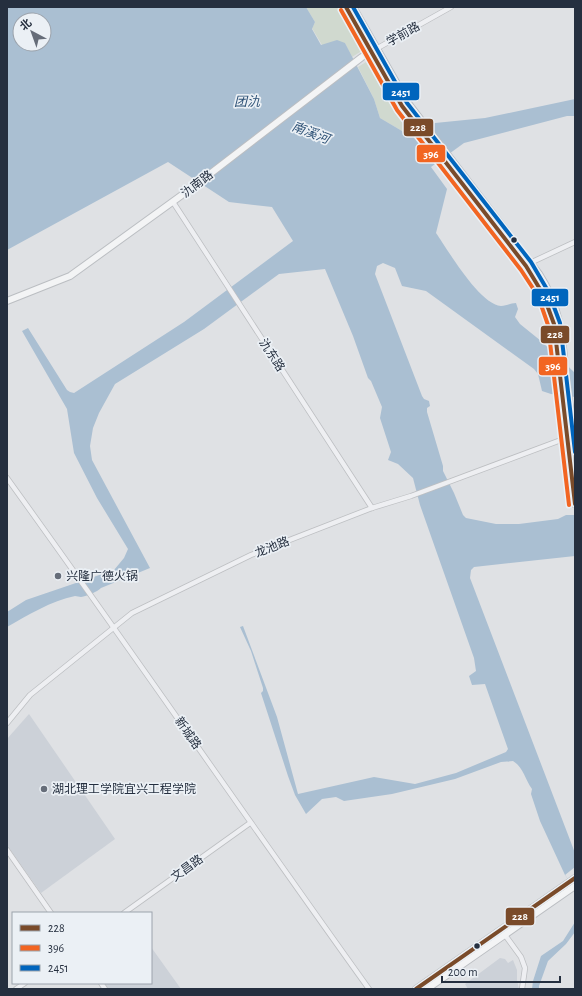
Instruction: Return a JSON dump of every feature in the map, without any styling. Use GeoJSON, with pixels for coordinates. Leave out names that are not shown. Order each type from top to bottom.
{"type":"FeatureCollection","features":[{"type":"Feature","properties":{"kind":"main road"},"geometry":{"type":"LineString","coordinates":[[346,7],[408,103],[418,122],[530,262],[548,287],[555,303],[558,317],[562,401],[575,504]]}},
{"type":"Feature","properties":{"kind":"main road"},"geometry":{"type":"LineString","coordinates":[[353,7],[374,50]]}},
{"type":"Feature","properties":{"kind":"main road","name":"氿南路"},"geometry":{"type":"LineString","coordinates":[[7,300],[70,276],[193,187],[362,56],[374,50]]}},
{"type":"Feature","properties":{"kind":"main road"},"geometry":{"type":"LineString","coordinates":[[446,158],[543,291],[549,306],[559,343],[569,401],[575,452]]}},
{"type":"Feature","properties":{"kind":"main road"},"geometry":{"type":"LineString","coordinates":[[427,989],[505,935],[573,883]]}},
{"type":"Feature","properties":{"kind":"main road"},"geometry":{"type":"LineString","coordinates":[[416,989],[573,883]]}},
{"type":"Feature","properties":{"kind":"street","name":"学前路"},"geometry":{"type":"LineString","coordinates":[[374,50],[451,7]]}},
{"type":"Feature","properties":{"kind":"street","name":"氿东路"},"geometry":{"type":"LineString","coordinates":[[173,202],[372,508]]}},
{"type":"Feature","properties":{"kind":"street"},"geometry":{"type":"LineString","coordinates":[[530,262],[575,242]]}},
{"type":"Feature","properties":{"kind":"street","name":"龙池路"},"geometry":{"type":"LineString","coordinates":[[7,723],[30,695],[132,613],[251,555],[372,508],[411,496],[574,436]]}},
{"type":"Feature","properties":{"kind":"street","name":"新城路"},"geometry":{"type":"LineString","coordinates":[[7,478],[369,989]]}},
{"type":"Feature","properties":{"kind":"street","name":"文昌路"},"geometry":{"type":"LineString","coordinates":[[125,912],[250,823]]}},
{"type":"Feature","properties":{"kind":"street"},"geometry":{"type":"LineString","coordinates":[[7,850],[50,912]]}},
{"type":"Feature","properties":{"kind":"street"},"geometry":{"type":"LineString","coordinates":[[505,935],[521,957],[525,968],[522,989]]}},
{"type":"Feature","properties":{"kind":"shaded area"},"geometry":{"type":"Polygon","coordinates":[[[306,7],[338,7],[360,47],[360,52],[352,57],[345,43],[322,45],[312,28],[315,22],[306,7]]]}},
{"type":"Feature","properties":{"kind":"shaded area"},"geometry":{"type":"Polygon","coordinates":[[[366,62],[395,113],[411,135],[406,137],[402,131],[380,118],[374,99],[358,67],[366,62]]]}},
{"type":"Feature","properties":{"kind":"shaded area","name":"湖北理工学院宜兴工程学院"},"geometry":{"type":"Polygon","coordinates":[[[29,714],[115,839],[41,893],[7,845],[7,739],[29,714]]]}},
{"type":"Feature","properties":{"kind":"shaded area"},"geometry":{"type":"Polygon","coordinates":[[[152,948],[181,989],[109,989],[105,984],[152,984],[152,948]]]}},
{"type":"Feature","properties":{"kind":"shaded area"},"geometry":{"type":"Polygon","coordinates":[[[500,958],[505,959],[508,963],[513,960],[517,970],[519,989],[468,989],[465,984],[500,958]]]}},
{"type":"Feature","properties":{"kind":"water","name":"团氿"},"geometry":{"type":"Polygon","coordinates":[[[7,7],[306,7],[315,22],[312,29],[321,45],[337,40],[345,43],[374,99],[380,118],[402,131],[406,137],[435,123],[485,118],[575,99],[575,116],[567,116],[464,143],[431,167],[447,189],[436,233],[456,263],[474,287],[483,296],[492,303],[501,306],[516,303],[518,309],[515,317],[520,324],[541,341],[575,373],[575,397],[551,394],[542,391],[538,374],[534,369],[426,291],[402,286],[395,268],[383,263],[377,266],[375,274],[422,396],[424,399],[429,401],[430,406],[427,408],[427,412],[443,466],[443,471],[463,515],[466,518],[496,524],[519,524],[558,519],[566,515],[575,515],[575,556],[474,567],[471,570],[470,578],[575,853],[575,889],[565,875],[540,821],[531,794],[532,789],[522,770],[513,761],[501,762],[455,779],[392,794],[344,801],[336,797],[322,799],[306,814],[295,795],[261,693],[263,688],[251,651],[240,627],[243,626],[277,717],[298,794],[374,777],[415,784],[456,773],[506,752],[508,749],[485,684],[472,685],[469,676],[476,671],[474,658],[420,505],[413,478],[398,464],[388,460],[391,452],[380,418],[382,407],[371,381],[368,378],[353,336],[325,269],[279,274],[204,329],[115,384],[99,413],[93,428],[90,446],[92,460],[150,568],[101,588],[89,595],[66,598],[48,605],[7,627],[7,612],[26,600],[114,570],[124,558],[128,549],[97,498],[74,453],[67,409],[22,331],[28,328],[67,390],[74,393],[184,322],[293,241],[272,207],[229,202],[168,162],[7,250],[7,7]]]}},
{"type":"Feature","properties":{"kind":"water"},"geometry":{"type":"Polygon","coordinates":[[[575,922],[575,932],[566,944],[548,961],[539,989],[532,989],[541,956],[563,941],[575,922]]]}},
{"type":"Feature","properties":{"kind":"pier"},"geometry":{"type":"Polygon","coordinates":[[[575,867],[575,889],[565,875],[575,867]]]}},
{"type":"Feature","properties":{"kind":"transit line","name":"228"},"geometry":{"type":"LineString","coordinates":[[346,7],[402,106],[526,266],[543,294],[554,324],[575,504]]}},
{"type":"Feature","properties":{"kind":"transit line","name":"2451"},"geometry":{"type":"LineString","coordinates":[[353,7],[407,103],[531,262],[548,291],[560,323],[575,452]]}},
{"type":"Feature","properties":{"kind":"transit line","name":"396"},"geometry":{"type":"LineString","coordinates":[[341,10],[397,110],[521,270],[538,296],[548,325],[569,505]]}},
{"type":"Feature","properties":{"kind":"transit line","name":"228"},"geometry":{"type":"LineString","coordinates":[[416,989],[575,878]]}},
{"type":"Feature","properties":{"kind":"place","name":"兴隆广德火锅"},"geometry":{"type":"Point","coordinates":[58,576]}},
{"type":"Feature","properties":{"kind":"place","name":"湖北理工学院宜兴工程学院"},"geometry":{"type":"Point","coordinates":[44,789]}},
{"type":"Feature","properties":{"kind":"water label","name":"南溪河"},"geometry":{"type":"Point","coordinates":[311,132]}}]}
